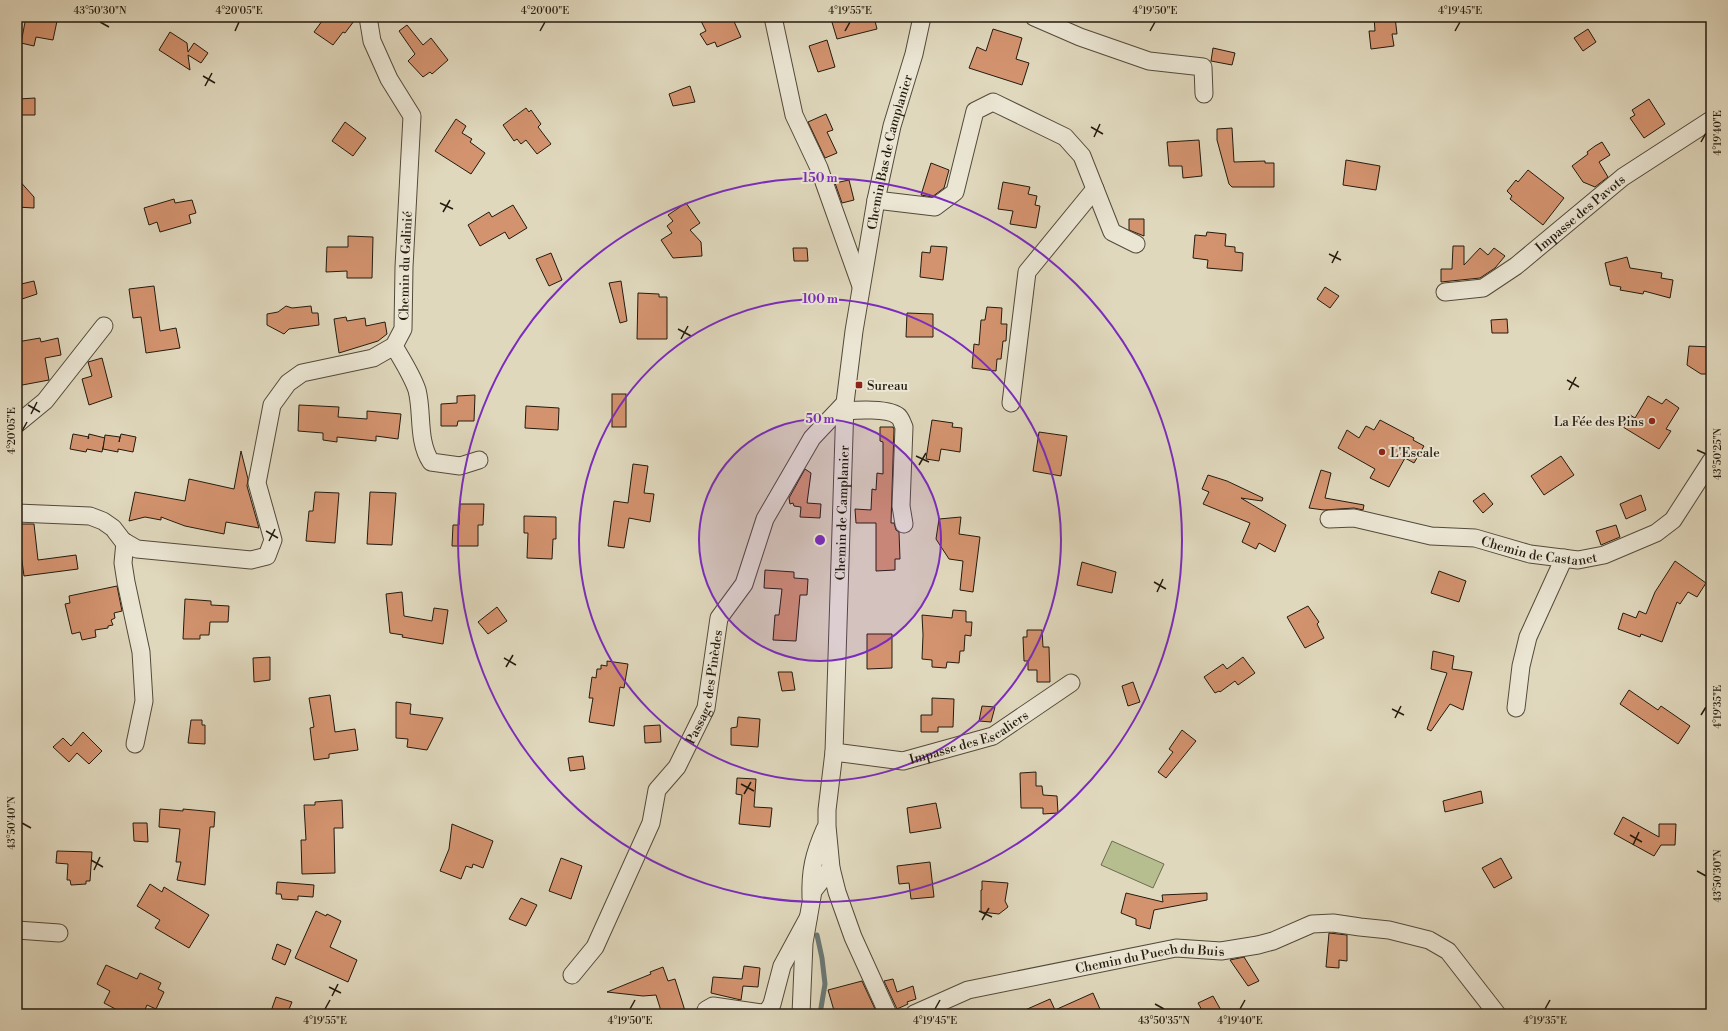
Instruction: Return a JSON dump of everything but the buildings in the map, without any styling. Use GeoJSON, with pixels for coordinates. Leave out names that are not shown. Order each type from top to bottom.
{"type":"FeatureCollection","features":[{"type":"Feature","properties":{"kind":"street","name":"Chemin du Galinié"},"geometry":{"type":"LineString","coordinates":[[368,17],[372,41],[389,79],[412,116],[404,267],[403,329],[394,346]]}},
{"type":"Feature","properties":{"kind":"street","name":"Chemin de Camplanier"},"geometry":{"type":"LineString","coordinates":[[773,17],[794,115],[819,168],[861,288],[845,407],[834,752],[827,826],[831,868],[837,892],[853,937],[888,1014]]}},
{"type":"Feature","properties":{"kind":"street","name":"Chemin Bas de Camplanier"},"geometry":{"type":"LineString","coordinates":[[861,288],[876,200],[892,126],[914,54],[922,17]]}},
{"type":"Feature","properties":{"kind":"street"},"geometry":{"type":"LineString","coordinates":[[1034,17],[1080,37],[1149,61],[1203,68],[1204,94]]}},
{"type":"Feature","properties":{"kind":"street"},"geometry":{"type":"LineString","coordinates":[[876,200],[935,207],[955,192],[975,111],[993,102],[1065,137],[1082,156],[1112,232],[1136,244]]}},
{"type":"Feature","properties":{"kind":"street","name":"Impasse des Pavots"},"geometry":{"type":"LineString","coordinates":[[1445,292],[1483,288],[1516,266],[1623,177],[1711,120]]}},
{"type":"Feature","properties":{"kind":"street"},"geometry":{"type":"LineString","coordinates":[[1011,403],[1027,272],[1095,189]]}},
{"type":"Feature","properties":{"kind":"street"},"geometry":{"type":"LineString","coordinates":[[17,424],[45,401],[104,326]]}},
{"type":"Feature","properties":{"kind":"street"},"geometry":{"type":"LineString","coordinates":[[17,513],[90,516],[103,521],[114,528],[125,542],[137,549],[251,560],[266,556],[273,540],[257,483],[272,404],[288,383],[302,373],[373,358],[394,346],[417,390],[424,452],[431,462],[460,466],[479,460]]}},
{"type":"Feature","properties":{"kind":"street"},"geometry":{"type":"LineString","coordinates":[[845,407],[893,413],[900,417],[904,427],[901,506],[904,524]]}},
{"type":"Feature","properties":{"kind":"street","name":"Passage des Pinèdes"},"geometry":{"type":"LineString","coordinates":[[572,975],[594,946],[651,824],[657,790],[677,767],[706,708],[719,618],[744,584],[765,519],[812,438],[845,407]]}},
{"type":"Feature","properties":{"kind":"street","name":"Chemin de Castanet"},"geometry":{"type":"LineString","coordinates":[[1329,519],[1354,518],[1431,536],[1474,538],[1530,554],[1578,560],[1604,555],[1656,533],[1673,520],[1711,461]]}},
{"type":"Feature","properties":{"kind":"street"},"geometry":{"type":"LineString","coordinates":[[125,542],[124,563],[126,582],[141,652],[144,701],[135,744]]}},
{"type":"Feature","properties":{"kind":"street"},"geometry":{"type":"LineString","coordinates":[[1516,708],[1521,666],[1528,637],[1564,558]]}},
{"type":"Feature","properties":{"kind":"street","name":"Impasse des Escaliers"},"geometry":{"type":"LineString","coordinates":[[834,752],[903,761],[993,736],[1071,683]]}},
{"type":"Feature","properties":{"kind":"street"},"geometry":{"type":"LineString","coordinates":[[705,1014],[706,1010],[713,1006],[761,1013],[767,1012],[772,1004],[782,966],[810,910],[810,877],[818,844],[827,826]]}},
{"type":"Feature","properties":{"kind":"street"},"geometry":{"type":"LineString","coordinates":[[801,1014],[804,943],[813,891],[831,868]]}},
{"type":"Feature","properties":{"kind":"street"},"geometry":{"type":"LineString","coordinates":[[810,910],[837,892]]}},
{"type":"Feature","properties":{"kind":"street","name":"Chemin du Puech du Buis"},"geometry":{"type":"LineString","coordinates":[[914,1014],[968,990],[1176,948],[1222,951],[1232,950],[1273,941],[1312,924],[1326,923],[1389,930],[1429,940],[1448,951],[1497,1014]]}},
{"type":"Feature","properties":{"kind":"street"},"geometry":{"type":"LineString","coordinates":[[17,930],[59,933]]}},
{"type":"Feature","properties":{"kind":"green space"},"geometry":{"type":"Polygon","coordinates":[[[1112,841],[1164,864],[1153,888],[1101,865],[1112,841]]]}},
{"type":"Feature","properties":{"kind":"waterway"},"geometry":{"type":"LineString","coordinates":[[817,935],[822,958],[825,984],[820,1014]]}},
{"type":"Feature","properties":{"kind":"place","name":"Sureau"},"geometry":{"type":"Point","coordinates":[859,385]}},
{"type":"Feature","properties":{"kind":"place","name":"La Fée des Pins"},"geometry":{"type":"Point","coordinates":[1652,421]}},
{"type":"Feature","properties":{"kind":"place","name":"L'Escale"},"geometry":{"type":"Point","coordinates":[1382,452]}}]}
